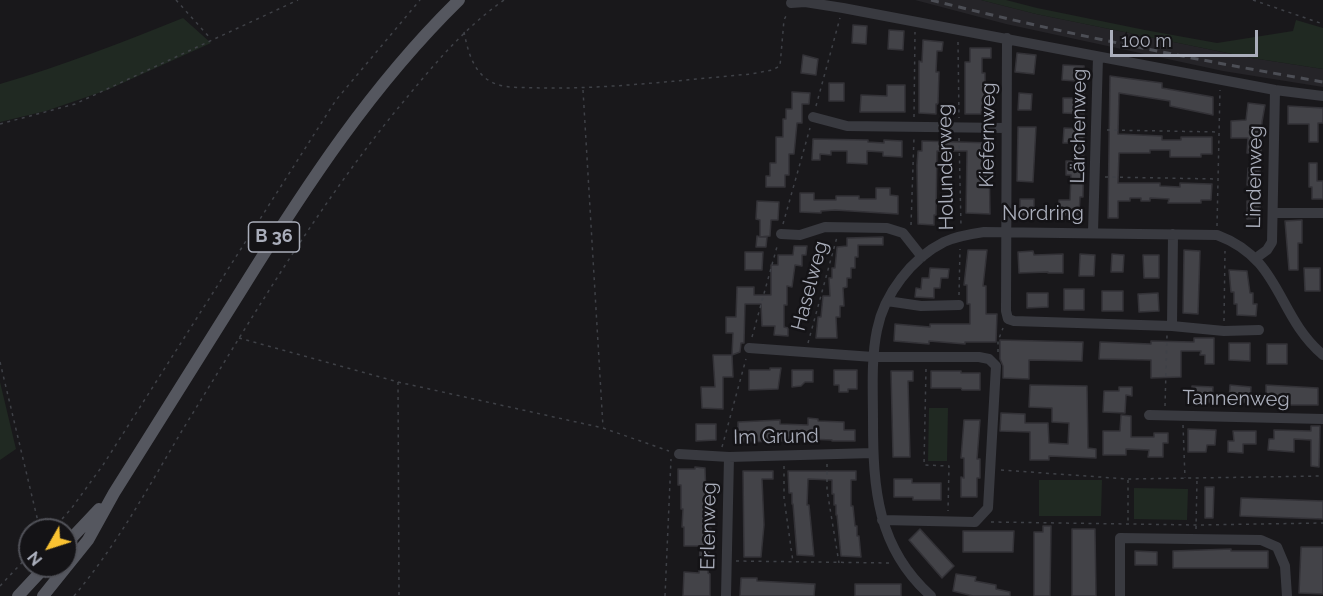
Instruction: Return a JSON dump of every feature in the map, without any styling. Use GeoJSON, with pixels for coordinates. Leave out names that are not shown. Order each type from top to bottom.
{"type":"FeatureCollection","features":[{"type":"Feature","properties":{"kind":"main road","name":"B 36"},"geometry":{"type":"LineString","coordinates":[[44,596],[88,540],[114,493],[281,226],[330,153],[398,64],[459,0]]}},
{"type":"Feature","properties":{"kind":"main road","name":"B 36"},"geometry":{"type":"LineString","coordinates":[[78,531],[114,493]]}},
{"type":"Feature","properties":{"kind":"main road"},"geometry":{"type":"LineString","coordinates":[[18,596],[35,578]]}},
{"type":"Feature","properties":{"kind":"street"},"geometry":{"type":"LineString","coordinates":[[791,3],[805,2],[1275,90],[1323,96]]}},
{"type":"Feature","properties":{"kind":"street","name":"Kiefernweg"},"geometry":{"type":"LineString","coordinates":[[1007,38],[1005,231],[1008,319]]}},
{"type":"Feature","properties":{"kind":"street","name":"Lärchenweg"},"geometry":{"type":"LineString","coordinates":[[1094,232],[1098,57]]}},
{"type":"Feature","properties":{"kind":"street","name":"Lindenweg"},"geometry":{"type":"LineString","coordinates":[[1256,258],[1270,246],[1274,213],[1275,90]]}},
{"type":"Feature","properties":{"kind":"street"},"geometry":{"type":"LineString","coordinates":[[813,117],[847,126],[1006,128]]}},
{"type":"Feature","properties":{"kind":"street"},"geometry":{"type":"LineString","coordinates":[[1274,213],[1323,213]]}},
{"type":"Feature","properties":{"kind":"street"},"geometry":{"type":"LineString","coordinates":[[781,234],[800,235],[825,227],[887,228],[903,233],[921,257]]}},
{"type":"Feature","properties":{"kind":"street","name":"Nordring"},"geometry":{"type":"LineString","coordinates":[[931,596],[903,563],[894,549],[882,520],[877,498],[873,453],[873,357],[877,327],[887,301],[903,276],[921,257],[946,241],[961,236],[1005,231],[1221,237]]}},
{"type":"Feature","properties":{"kind":"street"},"geometry":{"type":"LineString","coordinates":[[1172,326],[1173,234]]}},
{"type":"Feature","properties":{"kind":"street"},"geometry":{"type":"LineString","coordinates":[[1221,237],[1256,258],[1275,285],[1301,333],[1323,355]]}},
{"type":"Feature","properties":{"kind":"street"},"geometry":{"type":"LineString","coordinates":[[887,301],[921,306],[958,305]]}},
{"type":"Feature","properties":{"kind":"street"},"geometry":{"type":"LineString","coordinates":[[1008,319],[1172,326],[1224,331],[1259,330]]}},
{"type":"Feature","properties":{"kind":"street"},"geometry":{"type":"LineString","coordinates":[[748,348],[873,357],[979,357],[989,359],[996,366],[988,508],[975,522],[882,520]]}},
{"type":"Feature","properties":{"kind":"street","name":"Tannenweg"},"geometry":{"type":"LineString","coordinates":[[1149,415],[1323,419]]}},
{"type":"Feature","properties":{"kind":"street","name":"Im Grund"},"geometry":{"type":"LineString","coordinates":[[679,454],[729,457],[873,453]]}},
{"type":"Feature","properties":{"kind":"street","name":"Erlenweg"},"geometry":{"type":"LineString","coordinates":[[726,596],[729,457]]}},
{"type":"Feature","properties":{"kind":"street"},"geometry":{"type":"LineString","coordinates":[[1120,596],[1120,538],[1262,540],[1277,547],[1285,566],[1287,596]]}},
{"type":"Feature","properties":{"kind":"path"},"geometry":{"type":"LineString","coordinates":[[176,0],[212,40]]}},
{"type":"Feature","properties":{"kind":"path"},"geometry":{"type":"LineString","coordinates":[[0,124],[75,104],[298,0]]}},
{"type":"Feature","properties":{"kind":"path"},"geometry":{"type":"LineString","coordinates":[[63,518],[103,465],[336,100],[420,0]]}},
{"type":"Feature","properties":{"kind":"path"},"geometry":{"type":"LineString","coordinates":[[74,596],[114,542],[312,222],[365,149],[433,66],[464,32],[504,0]]}},
{"type":"Feature","properties":{"kind":"path"},"geometry":{"type":"LineString","coordinates":[[1253,0],[1323,24]]}},
{"type":"Feature","properties":{"kind":"path"},"geometry":{"type":"LineString","coordinates":[[464,32],[468,54],[479,73],[496,84],[519,87],[583,88],[751,74],[780,66],[784,20],[791,3]]}},
{"type":"Feature","properties":{"kind":"path","name":"Holunderweg"},"geometry":{"type":"LineString","coordinates":[[958,29],[961,236],[958,305]]}},
{"type":"Feature","properties":{"kind":"path"},"geometry":{"type":"LineString","coordinates":[[1220,80],[1218,179],[1224,331]]}},
{"type":"Feature","properties":{"kind":"path"},"geometry":{"type":"LineString","coordinates":[[583,88],[603,428]]}},
{"type":"Feature","properties":{"kind":"path"},"geometry":{"type":"LineString","coordinates":[[1097,130],[1219,132]]}},
{"type":"Feature","properties":{"kind":"path"},"geometry":{"type":"LineString","coordinates":[[1095,176],[1218,179]]}},
{"type":"Feature","properties":{"kind":"path","name":"Haselweg"},"geometry":{"type":"LineString","coordinates":[[806,351],[840,228]]}},
{"type":"Feature","properties":{"kind":"path"},"geometry":{"type":"LineString","coordinates":[[996,366],[1000,333],[1008,319]]}},
{"type":"Feature","properties":{"kind":"path"},"geometry":{"type":"LineString","coordinates":[[1165,416],[1167,334],[1172,326]]}},
{"type":"Feature","properties":{"kind":"path"},"geometry":{"type":"LineString","coordinates":[[239,338],[398,382],[603,428],[679,454]]}},
{"type":"Feature","properties":{"kind":"path"},"geometry":{"type":"LineString","coordinates":[[926,357],[924,465],[949,466],[948,521]]}},
{"type":"Feature","properties":{"kind":"path"},"geometry":{"type":"LineString","coordinates":[[0,362],[37,518]]}},
{"type":"Feature","properties":{"kind":"path"},"geometry":{"type":"LineString","coordinates":[[398,382],[399,596]]}},
{"type":"Feature","properties":{"kind":"path"},"geometry":{"type":"LineString","coordinates":[[1182,416],[1185,478]]}},
{"type":"Feature","properties":{"kind":"path"},"geometry":{"type":"LineString","coordinates":[[665,596],[670,460],[679,454]]}},
{"type":"Feature","properties":{"kind":"path"},"geometry":{"type":"LineString","coordinates":[[828,454],[827,490],[839,563]]}},
{"type":"Feature","properties":{"kind":"path"},"geometry":{"type":"LineString","coordinates":[[783,456],[784,498],[793,562]]}},
{"type":"Feature","properties":{"kind":"path"},"geometry":{"type":"LineString","coordinates":[[992,469],[1128,479],[1323,476]]}},
{"type":"Feature","properties":{"kind":"path"},"geometry":{"type":"LineString","coordinates":[[1196,539],[1197,478]]}},
{"type":"Feature","properties":{"kind":"path"},"geometry":{"type":"LineString","coordinates":[[1128,479],[1128,538]]}},
{"type":"Feature","properties":{"kind":"path"},"geometry":{"type":"LineString","coordinates":[[975,522],[1197,525],[1323,523]]}},
{"type":"Feature","properties":{"kind":"path"},"geometry":{"type":"LineString","coordinates":[[726,561],[903,563]]}},
{"type":"Feature","properties":{"kind":"path"},"geometry":{"type":"LineString","coordinates":[[0,586],[18,567]]}},
{"type":"Feature","properties":{"kind":"shaded area"},"geometry":{"type":"Polygon","coordinates":[[[915,0],[981,0],[1036,14],[1252,58],[1323,69],[1323,87],[1223,71],[1006,24],[915,0]]]}},
{"type":"Feature","properties":{"kind":"shaded area"},"geometry":{"type":"Polygon","coordinates":[[[981,0],[1006,0],[1217,43],[1293,31],[1296,20],[1323,28],[1323,69],[1252,58],[1036,14],[981,0]]]}},
{"type":"Feature","properties":{"kind":"shaded area"},"geometry":{"type":"Polygon","coordinates":[[[183,18],[211,43],[107,90],[46,111],[0,122],[0,84],[69,62],[183,18]]]}},
{"type":"Feature","properties":{"kind":"shaded area"},"geometry":{"type":"Polygon","coordinates":[[[0,382],[16,449],[0,460],[0,382]]]}},
{"type":"Feature","properties":{"kind":"shaded area"},"geometry":{"type":"Polygon","coordinates":[[[929,408],[948,408],[947,461],[928,461],[929,408]]]}},
{"type":"Feature","properties":{"kind":"shaded area"},"geometry":{"type":"Polygon","coordinates":[[[1039,480],[1102,480],[1101,516],[1039,516],[1039,480]]]}},
{"type":"Feature","properties":{"kind":"shaded area"},"geometry":{"type":"Polygon","coordinates":[[[1134,488],[1188,489],[1187,520],[1134,519],[1134,488]]]}},
{"type":"Feature","properties":{"kind":"building"},"geometry":{"type":"Polygon","coordinates":[[[853,25],[867,26],[866,44],[852,43],[853,25]]]}},
{"type":"Feature","properties":{"kind":"building"},"geometry":{"type":"Polygon","coordinates":[[[889,30],[904,31],[903,50],[888,49],[889,30]]]}},
{"type":"Feature","properties":{"kind":"building"},"geometry":{"type":"Polygon","coordinates":[[[923,40],[943,42],[942,51],[937,51],[936,72],[939,72],[936,114],[919,113],[919,61],[922,62],[923,40]]]}},
{"type":"Feature","properties":{"kind":"building"},"geometry":{"type":"Polygon","coordinates":[[[970,48],[991,48],[991,58],[982,58],[985,83],[981,114],[965,114],[965,62],[970,62],[970,48]]]}},
{"type":"Feature","properties":{"kind":"building"},"geometry":{"type":"Polygon","coordinates":[[[1017,53],[1036,55],[1034,74],[1015,72],[1017,53]]]}},
{"type":"Feature","properties":{"kind":"building"},"geometry":{"type":"Polygon","coordinates":[[[803,55],[818,59],[816,75],[801,73],[803,55]]]}},
{"type":"Feature","properties":{"kind":"building"},"geometry":{"type":"Polygon","coordinates":[[[1063,65],[1084,66],[1084,114],[1063,113],[1063,98],[1075,98],[1076,81],[1062,80],[1063,65]]]}},
{"type":"Feature","properties":{"kind":"building"},"geometry":{"type":"Polygon","coordinates":[[[1110,76],[1162,83],[1162,88],[1213,97],[1213,115],[1170,106],[1170,101],[1119,93],[1118,134],[1162,136],[1162,140],[1181,140],[1181,137],[1212,137],[1212,154],[1201,154],[1201,157],[1170,157],[1170,150],[1150,150],[1150,153],[1119,153],[1118,183],[1160,183],[1160,186],[1180,187],[1180,183],[1212,184],[1211,200],[1201,200],[1201,203],[1168,203],[1169,199],[1150,198],[1150,201],[1141,201],[1141,198],[1130,198],[1130,201],[1118,201],[1118,218],[1108,218],[1110,76]]]}},
{"type":"Feature","properties":{"kind":"building"},"geometry":{"type":"Polygon","coordinates":[[[829,83],[844,83],[844,101],[829,101],[829,83]]]}},
{"type":"Feature","properties":{"kind":"building"},"geometry":{"type":"Polygon","coordinates":[[[887,85],[905,85],[905,112],[860,112],[861,95],[887,96],[887,85]]]}},
{"type":"Feature","properties":{"kind":"building"},"geometry":{"type":"Polygon","coordinates":[[[792,92],[810,93],[809,104],[802,104],[802,123],[797,123],[794,154],[789,154],[789,175],[785,175],[785,187],[766,187],[766,176],[770,176],[770,163],[776,163],[776,137],[783,137],[783,119],[786,119],[786,109],[792,109],[792,92]]]}},
{"type":"Feature","properties":{"kind":"building"},"geometry":{"type":"Polygon","coordinates":[[[1019,93],[1032,94],[1031,110],[1018,110],[1019,93]]]}},
{"type":"Feature","properties":{"kind":"building"},"geometry":{"type":"Polygon","coordinates":[[[1248,103],[1265,105],[1261,153],[1247,153],[1248,138],[1231,138],[1231,121],[1246,120],[1248,103]]]}},
{"type":"Feature","properties":{"kind":"building"},"geometry":{"type":"Polygon","coordinates":[[[1288,106],[1323,108],[1323,123],[1318,123],[1318,142],[1309,142],[1309,124],[1288,124],[1288,106]]]}},
{"type":"Feature","properties":{"kind":"building"},"geometry":{"type":"Polygon","coordinates":[[[1018,127],[1036,127],[1033,182],[1017,181],[1018,127]]]}},
{"type":"Feature","properties":{"kind":"building"},"geometry":{"type":"Polygon","coordinates":[[[1064,128],[1084,129],[1083,197],[1080,197],[1079,215],[1058,215],[1059,200],[1070,200],[1071,175],[1066,175],[1066,161],[1073,161],[1073,143],[1063,143],[1064,128]]]}},
{"type":"Feature","properties":{"kind":"building"},"geometry":{"type":"Polygon","coordinates":[[[813,139],[868,140],[868,142],[884,143],[884,140],[902,141],[902,157],[883,156],[883,152],[867,151],[867,164],[847,163],[847,151],[831,151],[831,155],[820,154],[820,160],[812,160],[813,139]]]}},
{"type":"Feature","properties":{"kind":"building"},"geometry":{"type":"Polygon","coordinates":[[[922,141],[993,143],[993,152],[989,152],[990,214],[966,213],[967,151],[937,151],[934,225],[918,224],[917,165],[918,151],[922,151],[922,141]]]}},
{"type":"Feature","properties":{"kind":"building"},"geometry":{"type":"Polygon","coordinates":[[[1309,163],[1317,163],[1317,181],[1323,181],[1323,199],[1312,199],[1312,187],[1309,187],[1309,163]]]}},
{"type":"Feature","properties":{"kind":"building"},"geometry":{"type":"Polygon","coordinates":[[[1248,168],[1260,168],[1260,186],[1247,185],[1248,168]]]}},
{"type":"Feature","properties":{"kind":"building"},"geometry":{"type":"Polygon","coordinates":[[[876,188],[890,188],[890,195],[898,196],[898,214],[835,210],[821,211],[821,213],[800,212],[800,193],[814,193],[814,200],[836,200],[836,196],[876,199],[876,188]]]}},
{"type":"Feature","properties":{"kind":"building"},"geometry":{"type":"Polygon","coordinates":[[[1020,199],[1034,199],[1034,216],[1020,216],[1020,199]]]}},
{"type":"Feature","properties":{"kind":"building"},"geometry":{"type":"Polygon","coordinates":[[[757,201],[779,202],[778,220],[771,220],[770,236],[760,237],[760,220],[756,219],[757,201]]]}},
{"type":"Feature","properties":{"kind":"building"},"geometry":{"type":"Polygon","coordinates":[[[1247,201],[1260,201],[1260,218],[1247,219],[1247,201]]]}},
{"type":"Feature","properties":{"kind":"building"},"geometry":{"type":"Polygon","coordinates":[[[1302,220],[1302,243],[1298,243],[1298,270],[1289,270],[1285,221],[1302,220]]]}},
{"type":"Feature","properties":{"kind":"building"},"geometry":{"type":"Polygon","coordinates":[[[757,236],[767,237],[766,247],[756,247],[757,236]]]}},
{"type":"Feature","properties":{"kind":"building"},"geometry":{"type":"Polygon","coordinates":[[[883,237],[883,245],[858,245],[855,268],[851,268],[851,278],[847,278],[847,287],[843,288],[844,306],[840,306],[840,317],[836,317],[837,338],[816,338],[823,296],[830,296],[829,278],[832,278],[832,268],[835,268],[837,247],[847,246],[847,238],[883,237]]]}},
{"type":"Feature","properties":{"kind":"building"},"geometry":{"type":"Polygon","coordinates":[[[794,246],[807,246],[806,255],[802,255],[802,266],[795,265],[792,287],[787,286],[784,327],[788,328],[788,336],[774,335],[775,326],[762,326],[761,304],[745,304],[744,343],[741,343],[740,352],[732,355],[733,333],[726,333],[726,317],[736,317],[737,287],[754,287],[754,295],[771,295],[771,265],[778,265],[778,255],[793,255],[794,246]]]}},
{"type":"Feature","properties":{"kind":"building"},"geometry":{"type":"Polygon","coordinates":[[[968,250],[987,250],[983,286],[986,286],[986,314],[997,314],[996,342],[965,342],[965,344],[929,341],[929,344],[894,341],[895,324],[930,327],[930,324],[970,324],[970,304],[967,304],[967,285],[964,285],[968,250]]]}},
{"type":"Feature","properties":{"kind":"building"},"geometry":{"type":"Polygon","coordinates":[[[1184,250],[1200,251],[1198,314],[1183,313],[1184,250]]]}},
{"type":"Feature","properties":{"kind":"building"},"geometry":{"type":"Polygon","coordinates":[[[1033,251],[1034,255],[1063,254],[1063,273],[1019,273],[1018,252],[1033,251]]]}},
{"type":"Feature","properties":{"kind":"building"},"geometry":{"type":"Polygon","coordinates":[[[745,252],[763,252],[762,270],[745,270],[745,252]]]}},
{"type":"Feature","properties":{"kind":"building"},"geometry":{"type":"Polygon","coordinates":[[[1080,254],[1095,255],[1094,276],[1079,276],[1080,254]]]}},
{"type":"Feature","properties":{"kind":"building"},"geometry":{"type":"Polygon","coordinates":[[[1112,254],[1124,255],[1123,272],[1111,272],[1112,254]]]}},
{"type":"Feature","properties":{"kind":"building"},"geometry":{"type":"Polygon","coordinates":[[[1143,255],[1159,255],[1159,278],[1144,278],[1143,255]]]}},
{"type":"Feature","properties":{"kind":"building"},"geometry":{"type":"Polygon","coordinates":[[[930,268],[949,269],[948,278],[941,278],[940,288],[934,288],[934,298],[915,297],[916,288],[921,289],[922,278],[929,278],[930,268]]]}},
{"type":"Feature","properties":{"kind":"building"},"geometry":{"type":"Polygon","coordinates":[[[1304,268],[1320,268],[1320,291],[1305,291],[1304,268]]]}},
{"type":"Feature","properties":{"kind":"building"},"geometry":{"type":"Polygon","coordinates":[[[1229,270],[1247,271],[1250,293],[1253,293],[1253,304],[1257,304],[1256,316],[1237,315],[1237,304],[1234,304],[1234,292],[1231,292],[1229,270]]]}},
{"type":"Feature","properties":{"kind":"building"},"geometry":{"type":"Polygon","coordinates":[[[1064,289],[1084,289],[1084,310],[1064,310],[1064,289]]]}},
{"type":"Feature","properties":{"kind":"building"},"geometry":{"type":"Polygon","coordinates":[[[1102,291],[1123,291],[1123,311],[1102,311],[1102,291]]]}},
{"type":"Feature","properties":{"kind":"building"},"geometry":{"type":"Polygon","coordinates":[[[1027,293],[1048,293],[1048,307],[1027,308],[1027,293]]]}},
{"type":"Feature","properties":{"kind":"building"},"geometry":{"type":"Polygon","coordinates":[[[1158,293],[1159,311],[1139,312],[1138,294],[1158,293]]]}},
{"type":"Feature","properties":{"kind":"building"},"geometry":{"type":"Polygon","coordinates":[[[1194,338],[1214,338],[1214,364],[1205,364],[1205,355],[1200,355],[1201,351],[1181,351],[1181,377],[1151,378],[1151,360],[1099,359],[1100,342],[1151,344],[1151,341],[1194,342],[1194,338]]]}},
{"type":"Feature","properties":{"kind":"building"},"geometry":{"type":"Polygon","coordinates":[[[1000,340],[1083,342],[1082,361],[1029,360],[1029,379],[1003,378],[1000,340]]]}},
{"type":"Feature","properties":{"kind":"building"},"geometry":{"type":"Polygon","coordinates":[[[1229,343],[1250,343],[1250,361],[1229,360],[1229,343]]]}},
{"type":"Feature","properties":{"kind":"building"},"geometry":{"type":"Polygon","coordinates":[[[1267,344],[1287,344],[1287,364],[1267,364],[1267,344]]]}},
{"type":"Feature","properties":{"kind":"building"},"geometry":{"type":"Polygon","coordinates":[[[713,355],[732,355],[733,377],[723,377],[723,409],[702,408],[701,387],[715,387],[713,355]]]}},
{"type":"Feature","properties":{"kind":"building"},"geometry":{"type":"Polygon","coordinates":[[[770,368],[781,368],[778,389],[749,390],[749,370],[770,370],[770,368]]]}},
{"type":"Feature","properties":{"kind":"building"},"geometry":{"type":"Polygon","coordinates":[[[792,370],[813,370],[813,382],[805,382],[801,386],[792,387],[792,370]]]}},
{"type":"Feature","properties":{"kind":"building"},"geometry":{"type":"Polygon","coordinates":[[[834,370],[857,370],[857,389],[839,392],[839,385],[834,385],[834,370]]]}},
{"type":"Feature","properties":{"kind":"building"},"geometry":{"type":"Polygon","coordinates":[[[891,371],[913,371],[913,381],[908,381],[910,457],[893,457],[891,371]]]}},
{"type":"Feature","properties":{"kind":"building"},"geometry":{"type":"Polygon","coordinates":[[[931,371],[980,373],[980,390],[931,388],[931,371]]]}},
{"type":"Feature","properties":{"kind":"building"},"geometry":{"type":"Polygon","coordinates":[[[1030,385],[1087,386],[1088,448],[1096,449],[1096,458],[1049,456],[1049,460],[1030,460],[1030,432],[1000,431],[1001,413],[1025,414],[1025,423],[1048,423],[1049,443],[1068,444],[1069,423],[1052,422],[1052,408],[1029,407],[1030,385]]]}},
{"type":"Feature","properties":{"kind":"building"},"geometry":{"type":"Polygon","coordinates":[[[1230,385],[1251,387],[1250,403],[1229,401],[1230,385]]]}},
{"type":"Feature","properties":{"kind":"building"},"geometry":{"type":"Polygon","coordinates":[[[1266,385],[1318,388],[1318,405],[1266,405],[1266,385]]]}},
{"type":"Feature","properties":{"kind":"building"},"geometry":{"type":"Polygon","coordinates":[[[1192,386],[1213,387],[1212,403],[1191,401],[1192,386]]]}},
{"type":"Feature","properties":{"kind":"building"},"geometry":{"type":"Polygon","coordinates":[[[1119,387],[1132,387],[1132,396],[1126,395],[1125,413],[1103,412],[1104,391],[1119,391],[1119,387]]]}},
{"type":"Feature","properties":{"kind":"building"},"geometry":{"type":"Polygon","coordinates":[[[1121,415],[1131,416],[1131,437],[1154,437],[1154,433],[1168,433],[1168,443],[1163,443],[1163,457],[1148,457],[1149,450],[1126,449],[1126,455],[1103,455],[1103,431],[1120,431],[1121,415]]]}},
{"type":"Feature","properties":{"kind":"building"},"geometry":{"type":"Polygon","coordinates":[[[808,418],[818,419],[818,421],[844,422],[844,430],[855,430],[855,441],[789,437],[789,441],[738,442],[738,422],[780,420],[780,424],[808,425],[808,418]]]}},
{"type":"Feature","properties":{"kind":"building"},"geometry":{"type":"Polygon","coordinates":[[[964,420],[980,420],[977,459],[980,459],[980,478],[977,478],[977,497],[961,497],[961,477],[964,478],[964,458],[961,458],[964,420]]]}},
{"type":"Feature","properties":{"kind":"building"},"geometry":{"type":"Polygon","coordinates":[[[696,424],[716,424],[716,440],[696,441],[696,424]]]}},
{"type":"Feature","properties":{"kind":"building"},"geometry":{"type":"Polygon","coordinates":[[[1311,426],[1320,426],[1319,467],[1311,466],[1311,440],[1294,439],[1294,452],[1268,450],[1269,439],[1274,439],[1274,430],[1311,431],[1311,426]]]}},
{"type":"Feature","properties":{"kind":"building"},"geometry":{"type":"Polygon","coordinates":[[[1188,429],[1216,430],[1215,445],[1207,445],[1206,452],[1188,452],[1188,429]]]}},
{"type":"Feature","properties":{"kind":"building"},"geometry":{"type":"Polygon","coordinates":[[[1233,431],[1256,431],[1256,444],[1243,444],[1243,453],[1228,452],[1228,441],[1234,441],[1233,431]]]}},
{"type":"Feature","properties":{"kind":"building"},"geometry":{"type":"Polygon","coordinates":[[[695,467],[705,468],[706,496],[709,496],[710,596],[683,596],[684,572],[699,573],[700,546],[684,546],[683,509],[681,509],[681,485],[678,485],[678,469],[695,469],[695,467]]]}},
{"type":"Feature","properties":{"kind":"building"},"geometry":{"type":"Polygon","coordinates":[[[743,471],[773,471],[773,479],[762,479],[764,525],[761,557],[744,557],[743,471]]]}},
{"type":"Feature","properties":{"kind":"building"},"geometry":{"type":"Polygon","coordinates":[[[788,471],[856,471],[856,480],[851,480],[851,506],[853,506],[855,526],[857,526],[857,536],[859,536],[861,557],[841,556],[832,480],[808,479],[807,505],[809,505],[814,556],[797,555],[788,471]]]}},
{"type":"Feature","properties":{"kind":"building"},"geometry":{"type":"Polygon","coordinates":[[[894,479],[912,479],[912,483],[941,483],[941,500],[894,497],[894,479]]]}},
{"type":"Feature","properties":{"kind":"building"},"geometry":{"type":"Polygon","coordinates":[[[1205,487],[1214,487],[1213,518],[1205,518],[1205,487]]]}},
{"type":"Feature","properties":{"kind":"building"},"geometry":{"type":"Polygon","coordinates":[[[1241,498],[1323,501],[1323,519],[1240,516],[1241,498]]]}},
{"type":"Feature","properties":{"kind":"building"},"geometry":{"type":"Polygon","coordinates":[[[1043,526],[1051,526],[1050,596],[1034,596],[1034,532],[1043,532],[1043,526]]]}},
{"type":"Feature","properties":{"kind":"building"},"geometry":{"type":"Polygon","coordinates":[[[920,529],[954,566],[942,578],[909,540],[920,529]]]}},
{"type":"Feature","properties":{"kind":"building"},"geometry":{"type":"Polygon","coordinates":[[[1072,529],[1095,529],[1096,596],[1072,596],[1072,529]]]}},
{"type":"Feature","properties":{"kind":"building"},"geometry":{"type":"Polygon","coordinates":[[[963,531],[1014,531],[1013,552],[963,552],[963,531]]]}},
{"type":"Feature","properties":{"kind":"building"},"geometry":{"type":"Polygon","coordinates":[[[1301,547],[1323,547],[1323,594],[1299,593],[1301,547]]]}},
{"type":"Feature","properties":{"kind":"building"},"geometry":{"type":"Polygon","coordinates":[[[1231,549],[1231,551],[1268,551],[1268,568],[1173,568],[1173,551],[1231,549]]]}},
{"type":"Feature","properties":{"kind":"building"},"geometry":{"type":"Polygon","coordinates":[[[1135,551],[1157,552],[1157,565],[1135,565],[1135,551]]]}},
{"type":"Feature","properties":{"kind":"building"},"geometry":{"type":"Polygon","coordinates":[[[956,574],[976,577],[975,581],[996,585],[996,589],[1010,592],[1010,596],[973,596],[953,591],[956,574]]]}},
{"type":"Feature","properties":{"kind":"building"},"geometry":{"type":"Polygon","coordinates":[[[741,578],[815,584],[814,596],[740,596],[741,578]]]}},
{"type":"Feature","properties":{"kind":"building"},"geometry":{"type":"Polygon","coordinates":[[[855,584],[901,584],[901,596],[855,596],[855,584]]]}},
{"type":"Feature","properties":{"kind":"railway"},"geometry":{"type":"LineString","coordinates":[[931,0],[1126,45],[1323,82]]}}]}
